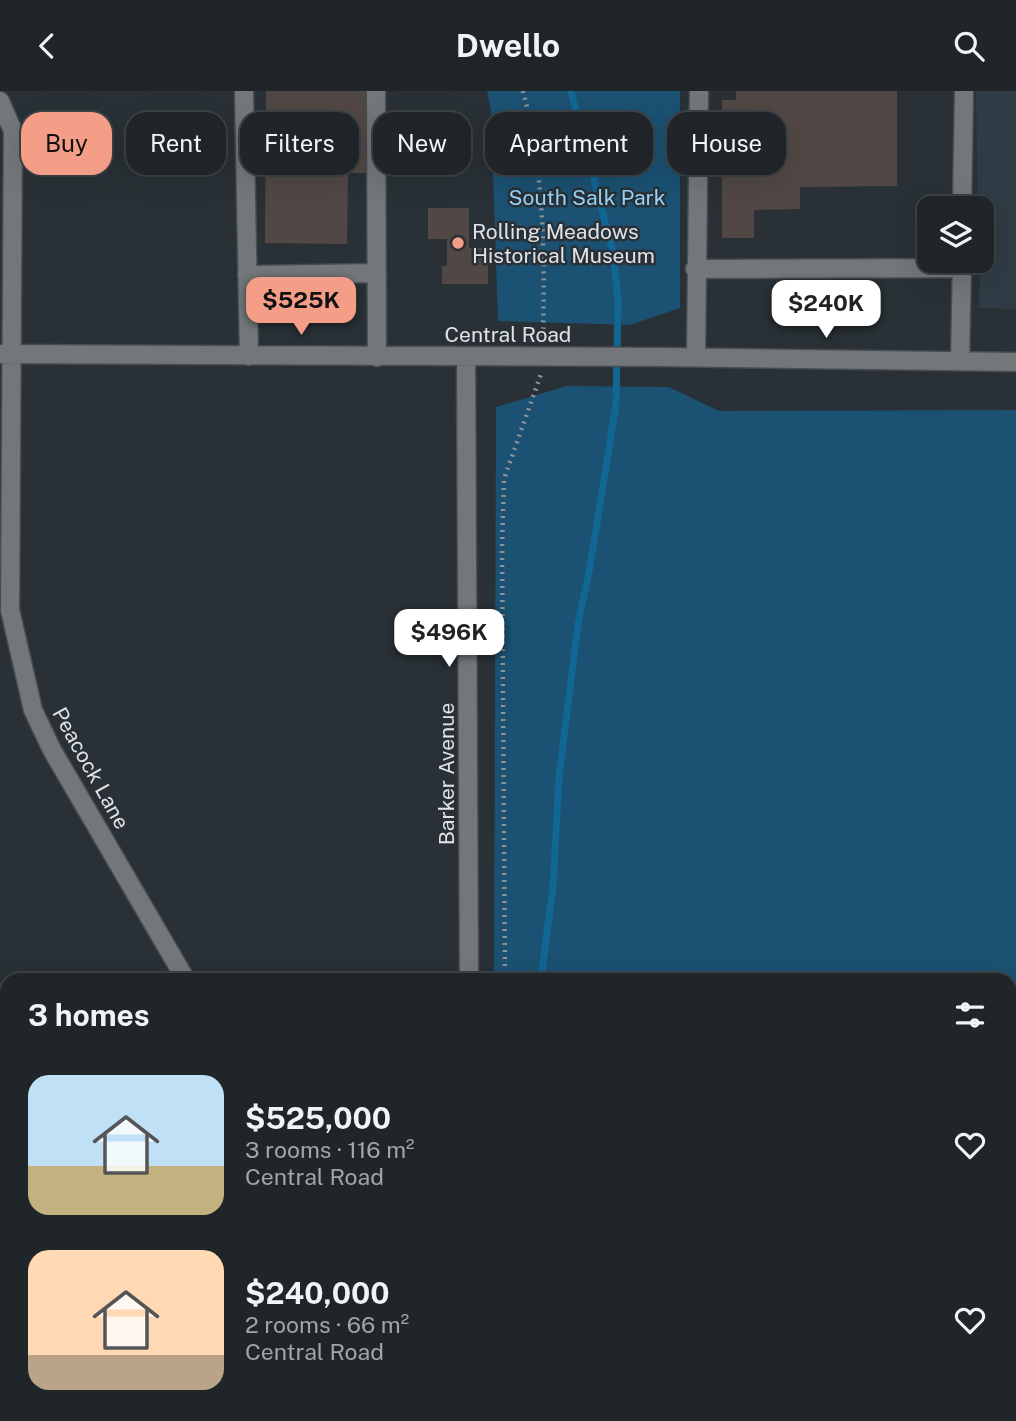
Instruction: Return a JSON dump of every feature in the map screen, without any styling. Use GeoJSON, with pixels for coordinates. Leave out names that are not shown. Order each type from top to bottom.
{"type":"FeatureCollection","features":[{"type":"Feature","properties":{"kind":"street"},"geometry":{"type":"LineString","coordinates":[[244,91],[248,356]]}},
{"type":"Feature","properties":{"kind":"street"},"geometry":{"type":"LineString","coordinates":[[376,91],[377,357]]}},
{"type":"Feature","properties":{"kind":"street"},"geometry":{"type":"LineString","coordinates":[[696,357],[699,91]]}},
{"type":"Feature","properties":{"kind":"street"},"geometry":{"type":"LineString","coordinates":[[962,196],[964,91]]}},
{"type":"Feature","properties":{"kind":"street","name":"Peacock Lane"},"geometry":{"type":"LineString","coordinates":[[0,101],[13,131],[6,354],[10,610],[33,710],[52,750],[182,973]]}},
{"type":"Feature","properties":{"kind":"street"},"geometry":{"type":"LineString","coordinates":[[695,269],[917,266]]}},
{"type":"Feature","properties":{"kind":"street"},"geometry":{"type":"LineString","coordinates":[[247,275],[377,273]]}},
{"type":"Feature","properties":{"kind":"street"},"geometry":{"type":"LineString","coordinates":[[960,361],[961,273]]}},
{"type":"Feature","properties":{"kind":"street","name":"Central Road"},"geometry":{"type":"LineString","coordinates":[[6,354],[696,357],[1016,362]]}},
{"type":"Feature","properties":{"kind":"street","name":"Barker Avenue"},"geometry":{"type":"LineString","coordinates":[[466,357],[469,973]]}},
{"type":"Feature","properties":{"kind":"path"},"geometry":{"type":"LineString","coordinates":[[506,973],[502,561],[504,479],[537,390],[542,358],[545,258],[539,179],[523,91]]}},
{"type":"Feature","properties":{"kind":"shaded area"},"geometry":{"type":"Polygon","coordinates":[[[976,91],[1016,91],[1016,309],[979,308],[980,273],[994,273],[994,196],[978,196],[976,91]]]}},
{"type":"Feature","properties":{"kind":"green space","name":"South Salk Park"},"geometry":{"type":"Polygon","coordinates":[[[487,91],[680,91],[680,112],[667,112],[667,175],[680,175],[680,308],[630,325],[498,321],[493,175],[653,175],[653,112],[491,111],[487,91]]]}},
{"type":"Feature","properties":{"kind":"green space"},"geometry":{"type":"Polygon","coordinates":[[[567,386],[669,387],[719,411],[1016,410],[1016,973],[494,973],[496,407],[567,386]]]}},
{"type":"Feature","properties":{"kind":"building"},"geometry":{"type":"Polygon","coordinates":[[[266,91],[370,91],[369,173],[359,173],[359,112],[266,112],[266,91]]]}},
{"type":"Feature","properties":{"kind":"building"},"geometry":{"type":"Polygon","coordinates":[[[736,91],[897,91],[897,186],[800,187],[800,209],[754,210],[754,238],[722,238],[722,175],[786,175],[786,112],[722,112],[722,100],[736,100],[736,91]]]}},
{"type":"Feature","properties":{"kind":"building"},"geometry":{"type":"Polygon","coordinates":[[[265,175],[348,175],[347,244],[265,243],[265,175]]]}},
{"type":"Feature","properties":{"kind":"building","name":"Rolling Meadows Historical Museum"},"geometry":{"type":"Polygon","coordinates":[[[428,208],[469,208],[469,248],[488,248],[488,284],[442,284],[442,266],[447,266],[447,239],[428,239],[428,208]]]}},
{"type":"Feature","properties":{"kind":"waterway"},"geometry":{"type":"LineString","coordinates":[[542,973],[553,886],[559,777],[578,624],[590,567],[616,404],[618,300],[613,252],[571,91]]}},
{"type":"Feature","properties":{"kind":"place","name":"Rolling Meadows Historical Museum"},"geometry":{"type":"Point","coordinates":[458,243]}}]}
